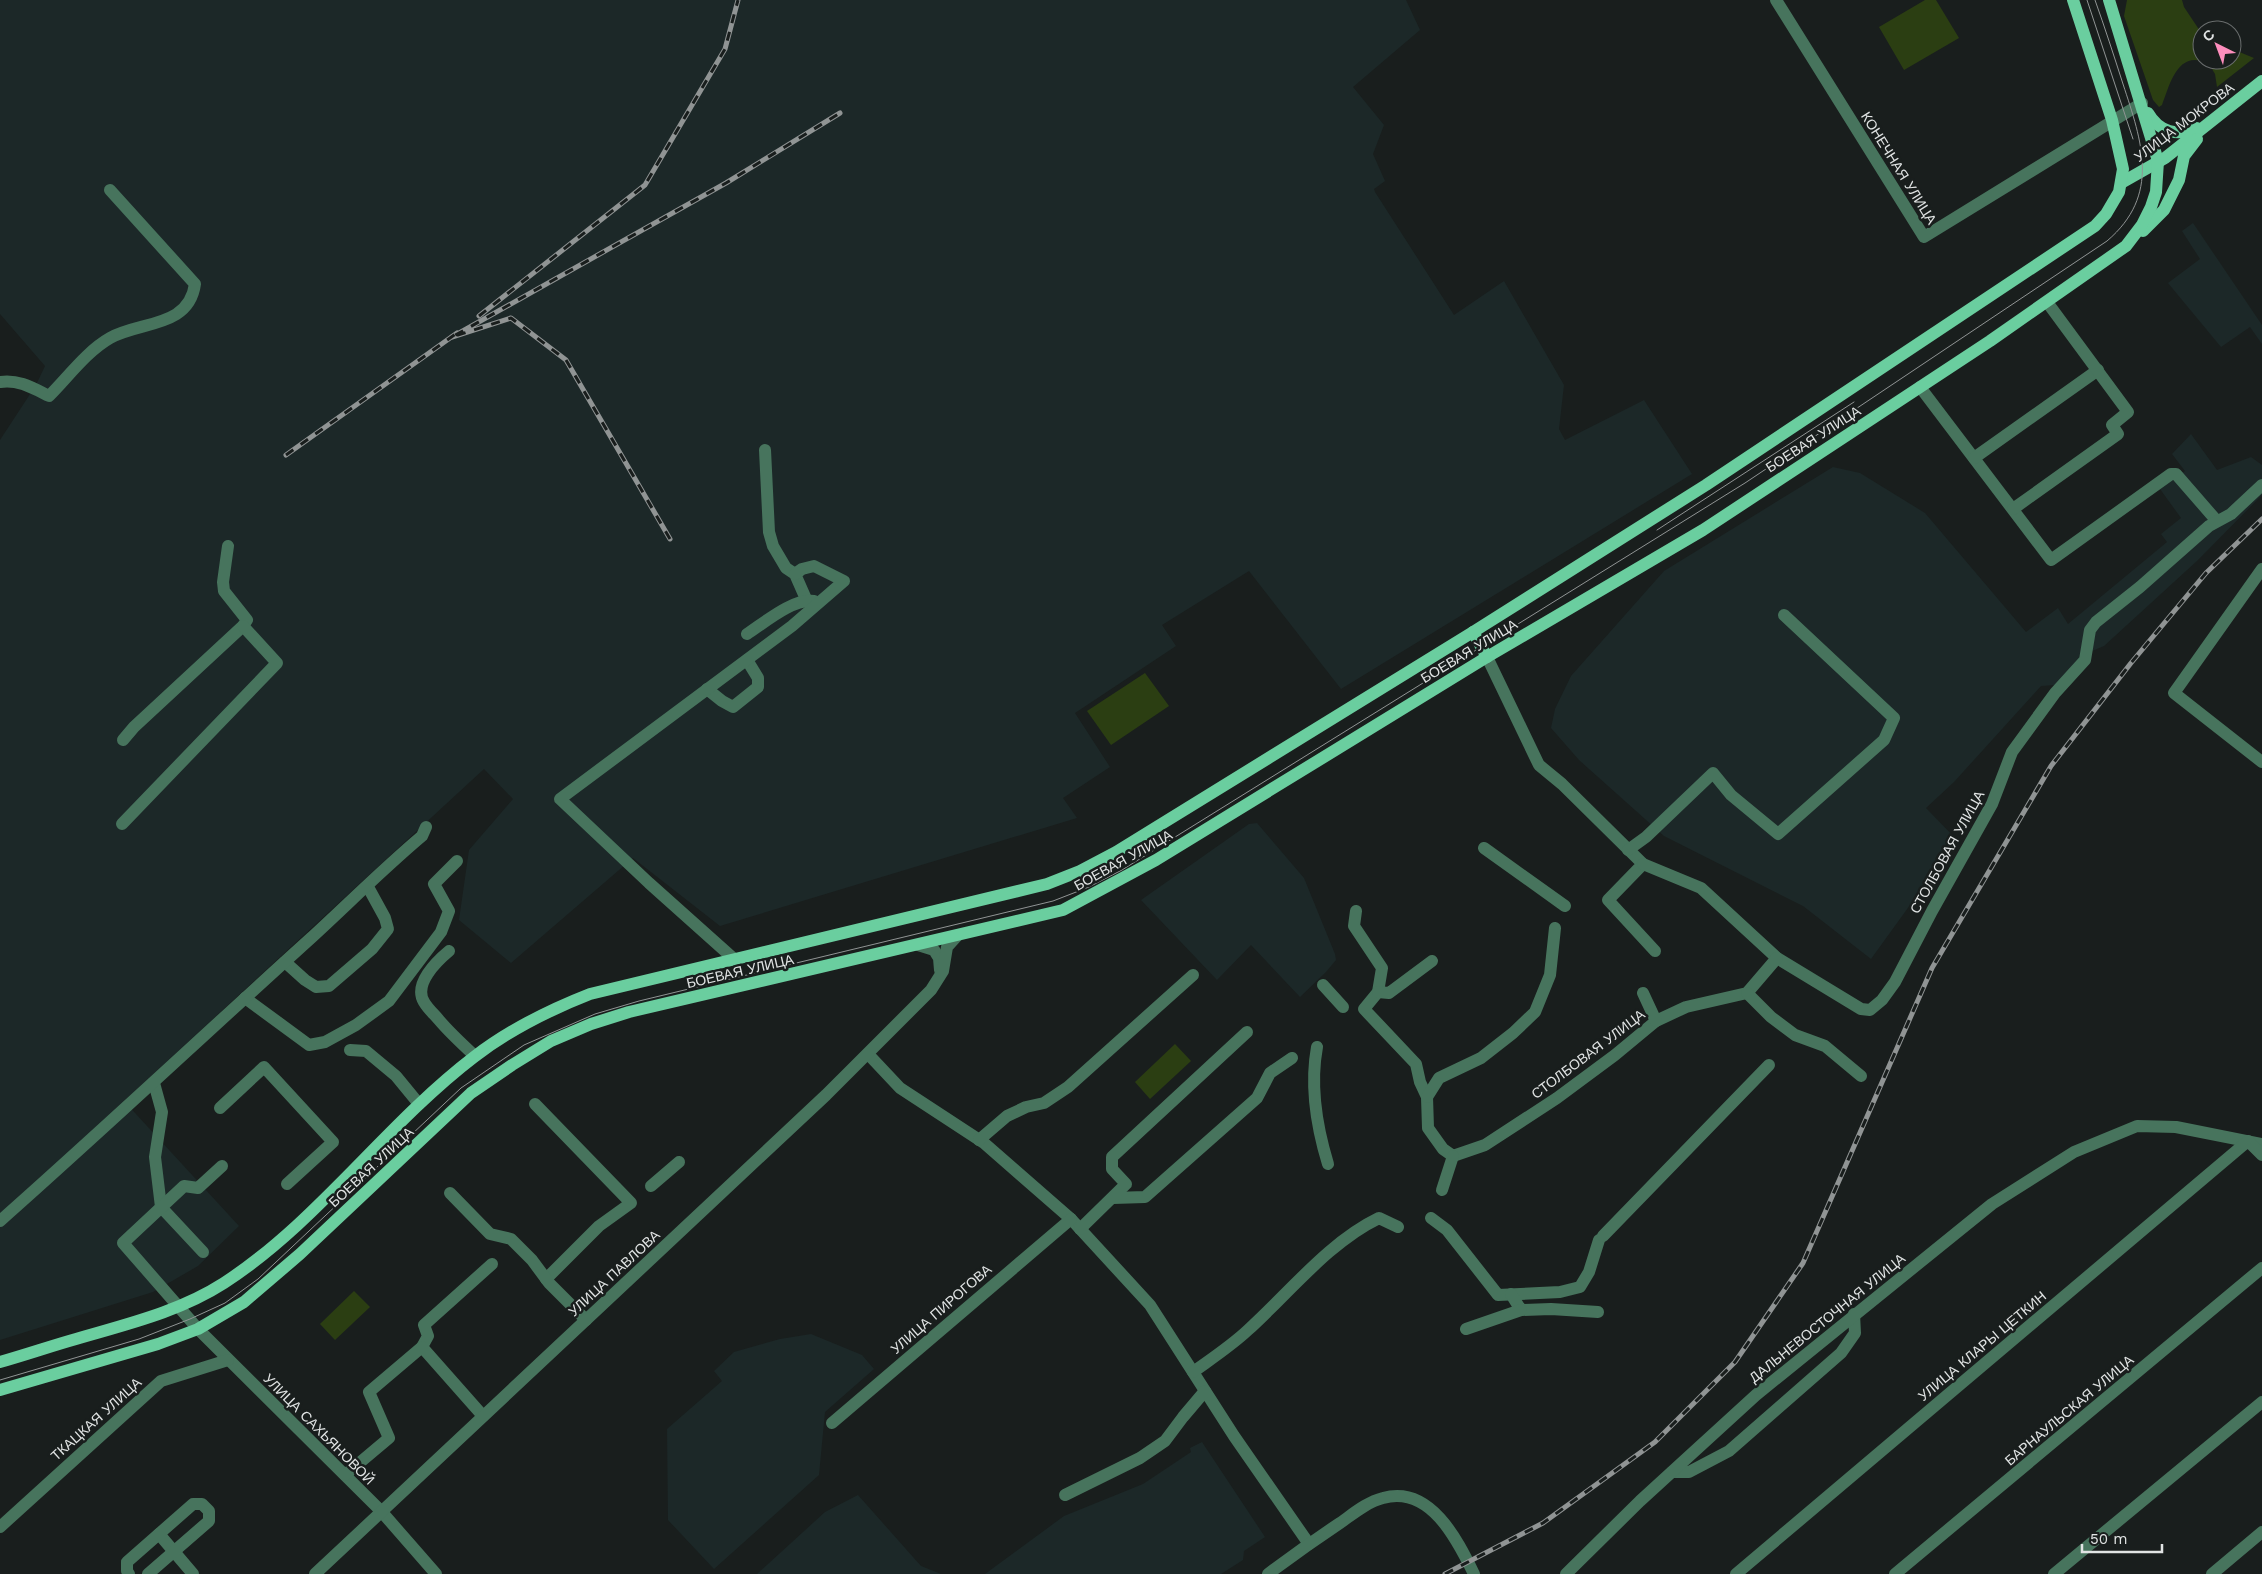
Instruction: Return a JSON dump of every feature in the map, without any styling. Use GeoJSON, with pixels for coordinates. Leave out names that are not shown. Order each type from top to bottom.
{"type":"FeatureCollection","features":[{"type":"Feature","properties":{"kind":"main road"},"geometry":{"type":"LineString","coordinates":[[2074,0],[2112,120],[2123,169],[2121,183]]}},
{"type":"Feature","properties":{"kind":"main road"},"geometry":{"type":"LineString","coordinates":[[2109,0],[2142,103],[2152,120],[2164,130],[2185,134],[2209,123]]}},
{"type":"Feature","properties":{"kind":"main road","name":"УЛИЦА МОКРОВА"},"geometry":{"type":"LineString","coordinates":[[2121,183],[2158,161],[2262,81]]}},
{"type":"Feature","properties":{"kind":"main road","name":"БОЕВАЯ УЛИЦА"},"geometry":{"type":"LineString","coordinates":[[0,1390],[158,1344],[198,1329],[244,1302],[300,1254],[471,1093],[552,1041],[591,1024],[629,1012],[1063,910],[1109,886],[1258,798],[1487,657],[1703,530],[2047,302],[2126,246],[2142,225],[2156,192],[2158,161],[2142,103]]}},
{"type":"Feature","properties":{"kind":"main road"},"geometry":{"type":"LineString","coordinates":[[2126,246],[2164,210],[2180,180],[2184,156],[2209,123]]}},
{"type":"Feature","properties":{"kind":"main road","name":"БОЕВАЯ УЛИЦА"},"geometry":{"type":"LineString","coordinates":[[0,1362],[179,1308],[224,1283],[273,1246],[419,1104],[475,1056],[516,1029],[560,1006],[590,994],[1047,884],[1080,871],[1152,831],[1706,485],[2040,264],[2095,226],[2115,201],[2121,183]]}},
{"type":"Feature","properties":{"kind":"main road","name":"СТОЛБОВАЯ УЛИЦА"},"geometry":{"type":"LineString","coordinates":[[1473,632],[1487,657]]}},
{"type":"Feature","properties":{"kind":"street","name":"КОНЕЧНАЯ УЛИЦА"},"geometry":{"type":"LineString","coordinates":[[1776,0],[1924,237],[2142,103]]}},
{"type":"Feature","properties":{"kind":"street"},"geometry":{"type":"LineString","coordinates":[[0,382],[9,380],[24,384],[49,396],[97,346],[111,337],[170,319],[185,308],[194,293],[195,284],[110,190]]}},
{"type":"Feature","properties":{"kind":"street"},"geometry":{"type":"LineString","coordinates":[[2013,509],[2118,434],[2112,425],[2128,412],[2047,302]]}},
{"type":"Feature","properties":{"kind":"street"},"geometry":{"type":"LineString","coordinates":[[1974,458],[2098,370]]}},
{"type":"Feature","properties":{"kind":"street"},"geometry":{"type":"LineString","coordinates":[[1920,387],[2051,560],[2172,474],[2176,474],[2216,520]]}},
{"type":"Feature","properties":{"kind":"street"},"geometry":{"type":"LineString","coordinates":[[765,450],[769,532],[773,546],[786,568],[794,574],[806,600]]}},
{"type":"Feature","properties":{"kind":"street","name":"СТОЛБОВАЯ УЛИЦА"},"geometry":{"type":"LineString","coordinates":[[1487,657],[1539,765],[1562,784],[1643,864],[1701,888],[1777,958],[1861,1009],[1870,1010],[1877,1006],[1895,982],[1992,804],[2012,752],[2055,693],[2085,660],[2090,630],[2096,622],[2140,587],[2216,520],[2231,514],[2262,485]]}},
{"type":"Feature","properties":{"kind":"street"},"geometry":{"type":"LineString","coordinates":[[122,740],[134,726],[243,626],[247,620],[224,591],[223,582],[228,546]]}},
{"type":"Feature","properties":{"kind":"street"},"geometry":{"type":"LineString","coordinates":[[734,959],[560,799],[707,690],[821,602],[844,581],[814,566],[802,569],[794,574]]}},
{"type":"Feature","properties":{"kind":"street"},"geometry":{"type":"LineString","coordinates":[[2262,570],[2174,693],[2262,762]]}},
{"type":"Feature","properties":{"kind":"street"},"geometry":{"type":"LineString","coordinates":[[747,634],[780,612],[806,600],[821,602]]}},
{"type":"Feature","properties":{"kind":"street"},"geometry":{"type":"LineString","coordinates":[[1628,850],[1646,837],[1713,773],[1731,795],[1778,834],[1798,819],[1884,740],[1894,718],[1784,615]]}},
{"type":"Feature","properties":{"kind":"street"},"geometry":{"type":"LineString","coordinates":[[122,824],[277,663],[243,626]]}},
{"type":"Feature","properties":{"kind":"street"},"geometry":{"type":"LineString","coordinates":[[707,690],[734,707],[758,687],[758,678],[746,660]]}},
{"type":"Feature","properties":{"kind":"street"},"geometry":{"type":"LineString","coordinates":[[0,1221],[154,1083],[244,998],[368,886],[422,836],[426,827]]}},
{"type":"Feature","properties":{"kind":"street"},"geometry":{"type":"LineString","coordinates":[[1484,848],[1566,906]]}},
{"type":"Feature","properties":{"kind":"street"},"geometry":{"type":"LineString","coordinates":[[244,998],[309,1045],[325,1042],[356,1025],[389,1001],[440,932],[449,911],[434,884],[457,861]]}},
{"type":"Feature","properties":{"kind":"street"},"geometry":{"type":"LineString","coordinates":[[1643,864],[1608,900],[1655,951]]}},
{"type":"Feature","properties":{"kind":"street"},"geometry":{"type":"LineString","coordinates":[[285,962],[316,987],[329,986],[372,949],[388,929],[385,918],[368,886]]}},
{"type":"Feature","properties":{"kind":"street"},"geometry":{"type":"LineString","coordinates":[[1356,911],[1354,926],[1382,968],[1378,992],[1364,1009],[1416,1064],[1420,1082],[1427,1097],[1428,1128],[1443,1149],[1453,1156],[1442,1190]]}},
{"type":"Feature","properties":{"kind":"street"},"geometry":{"type":"LineString","coordinates":[[1427,1097],[1439,1078],[1481,1058],[1513,1034],[1535,1012],[1550,975],[1555,928]]}},
{"type":"Feature","properties":{"kind":"street","name":"УЛИЦА ПАВЛОВА"},"geometry":{"type":"LineString","coordinates":[[315,1574],[868,1054],[939,981],[943,971],[947,947],[958,936]]}},
{"type":"Feature","properties":{"kind":"street","name":"УЛИЦА ПАВЛОВА"},"geometry":{"type":"LineString","coordinates":[[918,945],[934,950],[939,958],[940,968],[931,990]]}},
{"type":"Feature","properties":{"kind":"street"},"geometry":{"type":"LineString","coordinates":[[450,951],[434,964],[426,975],[422,990],[423,1001],[452,1035],[475,1056]]}},
{"type":"Feature","properties":{"kind":"street"},"geometry":{"type":"LineString","coordinates":[[1777,958],[1747,993],[1771,1017],[1795,1035],[1825,1046],[1861,1076]]}},
{"type":"Feature","properties":{"kind":"street"},"geometry":{"type":"LineString","coordinates":[[1378,992],[1389,993],[1432,960]]}},
{"type":"Feature","properties":{"kind":"street"},"geometry":{"type":"LineString","coordinates":[[979,1140],[1007,1116],[1026,1107],[1044,1103],[1068,1087],[1193,975]]}},
{"type":"Feature","properties":{"kind":"street"},"geometry":{"type":"LineString","coordinates":[[1323,985],[1343,1007]]}},
{"type":"Feature","properties":{"kind":"street"},"geometry":{"type":"LineString","coordinates":[[1643,993],[1656,1021]]}},
{"type":"Feature","properties":{"kind":"street","name":"СТОЛБОВАЯ УЛИЦА"},"geometry":{"type":"LineString","coordinates":[[1453,1156],[1485,1144],[1557,1098],[1656,1021],[1686,1007],[1747,993]]}},
{"type":"Feature","properties":{"kind":"street"},"geometry":{"type":"LineString","coordinates":[[1080,1229],[1126,1184],[1112,1169],[1112,1157],[1247,1032]]}},
{"type":"Feature","properties":{"kind":"street"},"geometry":{"type":"LineString","coordinates":[[1317,1047],[1314,1064],[1316,1105],[1322,1143],[1328,1164]]}},
{"type":"Feature","properties":{"kind":"street"},"geometry":{"type":"LineString","coordinates":[[350,1050],[366,1051],[396,1076],[419,1104]]}},
{"type":"Feature","properties":{"kind":"street"},"geometry":{"type":"LineString","coordinates":[[868,1054],[900,1088],[979,1140],[1071,1219],[1150,1306],[1309,1544]]}},
{"type":"Feature","properties":{"kind":"street"},"geometry":{"type":"LineString","coordinates":[[1113,1198],[1146,1197],[1257,1098],[1270,1073],[1292,1058]]}},
{"type":"Feature","properties":{"kind":"street"},"geometry":{"type":"LineString","coordinates":[[1431,1218],[1447,1230],[1498,1295],[1560,1292],[1580,1287],[1589,1272],[1601,1238],[1769,1066]]}},
{"type":"Feature","properties":{"kind":"street"},"geometry":{"type":"LineString","coordinates":[[220,1108],[264,1067],[333,1142],[287,1184]]}},
{"type":"Feature","properties":{"kind":"street"},"geometry":{"type":"LineString","coordinates":[[154,1083],[162,1112],[155,1157],[161,1207],[202,1252]]}},
{"type":"Feature","properties":{"kind":"street"},"geometry":{"type":"LineString","coordinates":[[535,1104],[631,1203],[599,1226],[546,1279]]}},
{"type":"Feature","properties":{"kind":"street","name":"ДАЛЬНЕВОСТОЧНАЯ УЛИЦА"},"geometry":{"type":"LineString","coordinates":[[1566,1574],[1672,1472],[1756,1395],[1992,1204],[2074,1152],[2137,1126],[2176,1127],[2248,1141]]}},
{"type":"Feature","properties":{"kind":"street"},"geometry":{"type":"LineString","coordinates":[[2248,1141],[2262,1144]]}},
{"type":"Feature","properties":{"kind":"street"},"geometry":{"type":"LineString","coordinates":[[2248,1141],[2262,1155]]}},
{"type":"Feature","properties":{"kind":"street","name":"УЛИЦА КЛАРЫ ЦЕТКИН"},"geometry":{"type":"LineString","coordinates":[[1736,1574],[2248,1141]]}},
{"type":"Feature","properties":{"kind":"street"},"geometry":{"type":"LineString","coordinates":[[651,1186],[679,1162]]}},
{"type":"Feature","properties":{"kind":"street"},"geometry":{"type":"LineString","coordinates":[[161,1207],[184,1186],[198,1188],[222,1166]]}},
{"type":"Feature","properties":{"kind":"street"},"geometry":{"type":"LineString","coordinates":[[450,1193],[490,1234],[511,1239],[586,1320]]}},
{"type":"Feature","properties":{"kind":"street","name":"УЛИЦА САХЬЯНОВОЙ"},"geometry":{"type":"LineString","coordinates":[[161,1207],[123,1243],[198,1329],[381,1511],[436,1574]]}},
{"type":"Feature","properties":{"kind":"street"},"geometry":{"type":"LineString","coordinates":[[1193,1372],[1246,1332],[1357,1229],[1379,1218],[1398,1227]]}},
{"type":"Feature","properties":{"kind":"street","name":"УЛИЦА ПИРОГОВА"},"geometry":{"type":"LineString","coordinates":[[832,1423],[1071,1219]]}},
{"type":"Feature","properties":{"kind":"street"},"geometry":{"type":"LineString","coordinates":[[345,1475],[388,1438],[369,1392],[422,1347],[428,1336],[424,1324],[492,1264]]}},
{"type":"Feature","properties":{"kind":"street","name":"БАРНАУЛЬСКАЯ УЛИЦА"},"geometry":{"type":"LineString","coordinates":[[1895,1574],[2262,1268]]}},
{"type":"Feature","properties":{"kind":"street"},"geometry":{"type":"LineString","coordinates":[[1511,1294],[1520,1310]]}},
{"type":"Feature","properties":{"kind":"street"},"geometry":{"type":"LineString","coordinates":[[1466,1328],[1520,1310],[1551,1309],[1598,1312]]}},
{"type":"Feature","properties":{"kind":"street"},"geometry":{"type":"LineString","coordinates":[[1672,1472],[1689,1472],[1729,1451],[1841,1353],[1855,1333],[1854,1314]]}},
{"type":"Feature","properties":{"kind":"street"},"geometry":{"type":"LineString","coordinates":[[422,1347],[483,1416]]}},
{"type":"Feature","properties":{"kind":"street","name":"ТКАЦКАЯ УЛИЦА"},"geometry":{"type":"LineString","coordinates":[[0,1527],[161,1381],[228,1360]]}},
{"type":"Feature","properties":{"kind":"street"},"geometry":{"type":"LineString","coordinates":[[1065,1495],[1140,1458],[1165,1442],[1182,1417],[1205,1391]]}},
{"type":"Feature","properties":{"kind":"street"},"geometry":{"type":"LineString","coordinates":[[2054,1574],[2262,1402]]}},
{"type":"Feature","properties":{"kind":"street"},"geometry":{"type":"LineString","coordinates":[[1268,1574],[1364,1506],[1382,1498],[1397,1496],[1413,1498],[1429,1507],[1442,1520],[1474,1574]]}},
{"type":"Feature","properties":{"kind":"street"},"geometry":{"type":"LineString","coordinates":[[129,1574],[126,1571],[127,1562],[193,1504],[202,1504],[209,1511],[209,1521],[148,1574]]}},
{"type":"Feature","properties":{"kind":"street"},"geometry":{"type":"LineString","coordinates":[[2212,1574],[2262,1532]]}},
{"type":"Feature","properties":{"kind":"street"},"geometry":{"type":"LineString","coordinates":[[159,1534],[193,1574]]}},
{"type":"Feature","properties":{"kind":"shaded area"},"geometry":{"type":"Polygon","coordinates":[[[0,0],[1406,0],[1420,30],[1353,87],[1384,125],[1373,154],[1385,181],[1374,189],[1375,192],[1454,315],[1504,281],[1564,385],[1559,429],[1565,440],[1644,400],[1692,474],[1341,689],[1249,571],[1162,625],[1176,646],[1075,713],[1110,767],[1063,798],[1077,818],[720,926],[633,858],[511,963],[459,920],[469,850],[513,799],[484,769],[124,1101],[239,1226],[198,1266],[153,1292],[0,1340],[0,440],[36,385],[45,366],[0,314],[0,0]]]}},
{"type":"Feature","properties":{"kind":"shaded area"},"geometry":{"type":"Polygon","coordinates":[[[2193,223],[2262,325],[2262,344],[2250,327],[2221,347],[2168,283],[2200,259],[2182,231],[2193,223]]]}},
{"type":"Feature","properties":{"kind":"shaded area"},"geometry":{"type":"Polygon","coordinates":[[[2191,434],[2217,470],[2251,457],[2262,465],[2262,495],[2198,560],[2104,646],[2085,654],[2055,685],[2041,686],[1954,782],[1926,808],[1957,840],[1871,959],[1803,906],[1664,836],[1579,760],[1551,728],[1555,709],[1571,676],[1664,571],[1833,467],[1860,473],[1925,513],[2026,632],[2058,608],[2068,624],[2167,542],[2161,534],[2181,518],[2160,489],[2185,471],[2172,454],[2191,434]]]}},
{"type":"Feature","properties":{"kind":"shaded area"},"geometry":{"type":"Polygon","coordinates":[[[1257,823],[1304,878],[1335,954],[1336,960],[1300,997],[1251,945],[1217,980],[1141,900],[1249,824],[1257,823]]]}},
{"type":"Feature","properties":{"kind":"shaded area"},"geometry":{"type":"Polygon","coordinates":[[[811,1334],[862,1355],[874,1369],[825,1412],[819,1475],[714,1569],[668,1520],[667,1429],[722,1381],[714,1371],[734,1352],[780,1339],[811,1334]]]}},
{"type":"Feature","properties":{"kind":"shaded area"},"geometry":{"type":"Polygon","coordinates":[[[1202,1442],[1265,1537],[1244,1551],[1243,1560],[1221,1574],[985,1574],[1064,1516],[1143,1484],[1191,1452],[1190,1448],[1202,1442]]]}},
{"type":"Feature","properties":{"kind":"shaded area"},"geometry":{"type":"Polygon","coordinates":[[[858,1495],[921,1566],[941,1574],[757,1574],[825,1512],[858,1495]]]}},
{"type":"Feature","properties":{"kind":"green space"},"geometry":{"type":"Polygon","coordinates":[[[1925,0],[1936,0],[1959,38],[1904,70],[1879,27],[1925,0]]]}},
{"type":"Feature","properties":{"kind":"green space"},"geometry":{"type":"Polygon","coordinates":[[[2127,0],[2182,0],[2184,7],[2193,20],[2192,61],[2183,64],[2177,71],[2168,87],[2162,105],[2159,107],[2153,100],[2124,16],[2127,0]]]}},
{"type":"Feature","properties":{"kind":"green space"},"geometry":{"type":"Polygon","coordinates":[[[2242,53],[2254,58],[2242,67],[2242,53]]]}},
{"type":"Feature","properties":{"kind":"green space"},"geometry":{"type":"Polygon","coordinates":[[[2213,70],[2239,70],[2217,87],[2213,70]]]}},
{"type":"Feature","properties":{"kind":"green space"},"geometry":{"type":"Polygon","coordinates":[[[1145,673],[1169,706],[1111,745],[1087,711],[1145,673]]]}},
{"type":"Feature","properties":{"kind":"green space"},"geometry":{"type":"Polygon","coordinates":[[[1175,1044],[1191,1061],[1150,1099],[1135,1082],[1175,1044]]]}},
{"type":"Feature","properties":{"kind":"green space"},"geometry":{"type":"Polygon","coordinates":[[[354,1291],[370,1307],[335,1340],[320,1324],[354,1291]]]}},
{"type":"Feature","properties":{"kind":"tram line"},"geometry":{"type":"LineString","coordinates":[[2087,0],[2133,139]]}},
{"type":"Feature","properties":{"kind":"tram line"},"geometry":{"type":"LineString","coordinates":[[0,1380],[139,1339],[225,1303],[258,1279],[461,1088],[524,1045],[595,1014],[639,1001],[1053,901],[1089,887],[1122,870],[1745,483],[2107,241],[2124,223],[2135,205],[2141,186],[2141,147],[2130,106],[2095,0]]}},
{"type":"Feature","properties":{"kind":"tram line"},"geometry":{"type":"LineString","coordinates":[[1657,530],[1854,402]]}},
{"type":"Feature","properties":{"kind":"railway"},"geometry":{"type":"LineString","coordinates":[[479,316],[645,185],[725,49],[738,0]]}},
{"type":"Feature","properties":{"kind":"railway"},"geometry":{"type":"LineString","coordinates":[[670,539],[566,360],[511,318],[452,337],[726,183],[840,113]]}},
{"type":"Feature","properties":{"kind":"railway"},"geometry":{"type":"LineString","coordinates":[[286,455],[457,333]]}},
{"type":"Feature","properties":{"kind":"railway"},"geometry":{"type":"LineString","coordinates":[[1445,1574],[1543,1523],[1655,1442],[1735,1362],[1803,1263],[1932,968],[2051,766],[2131,663],[2206,573],[2262,519]]}}]}
